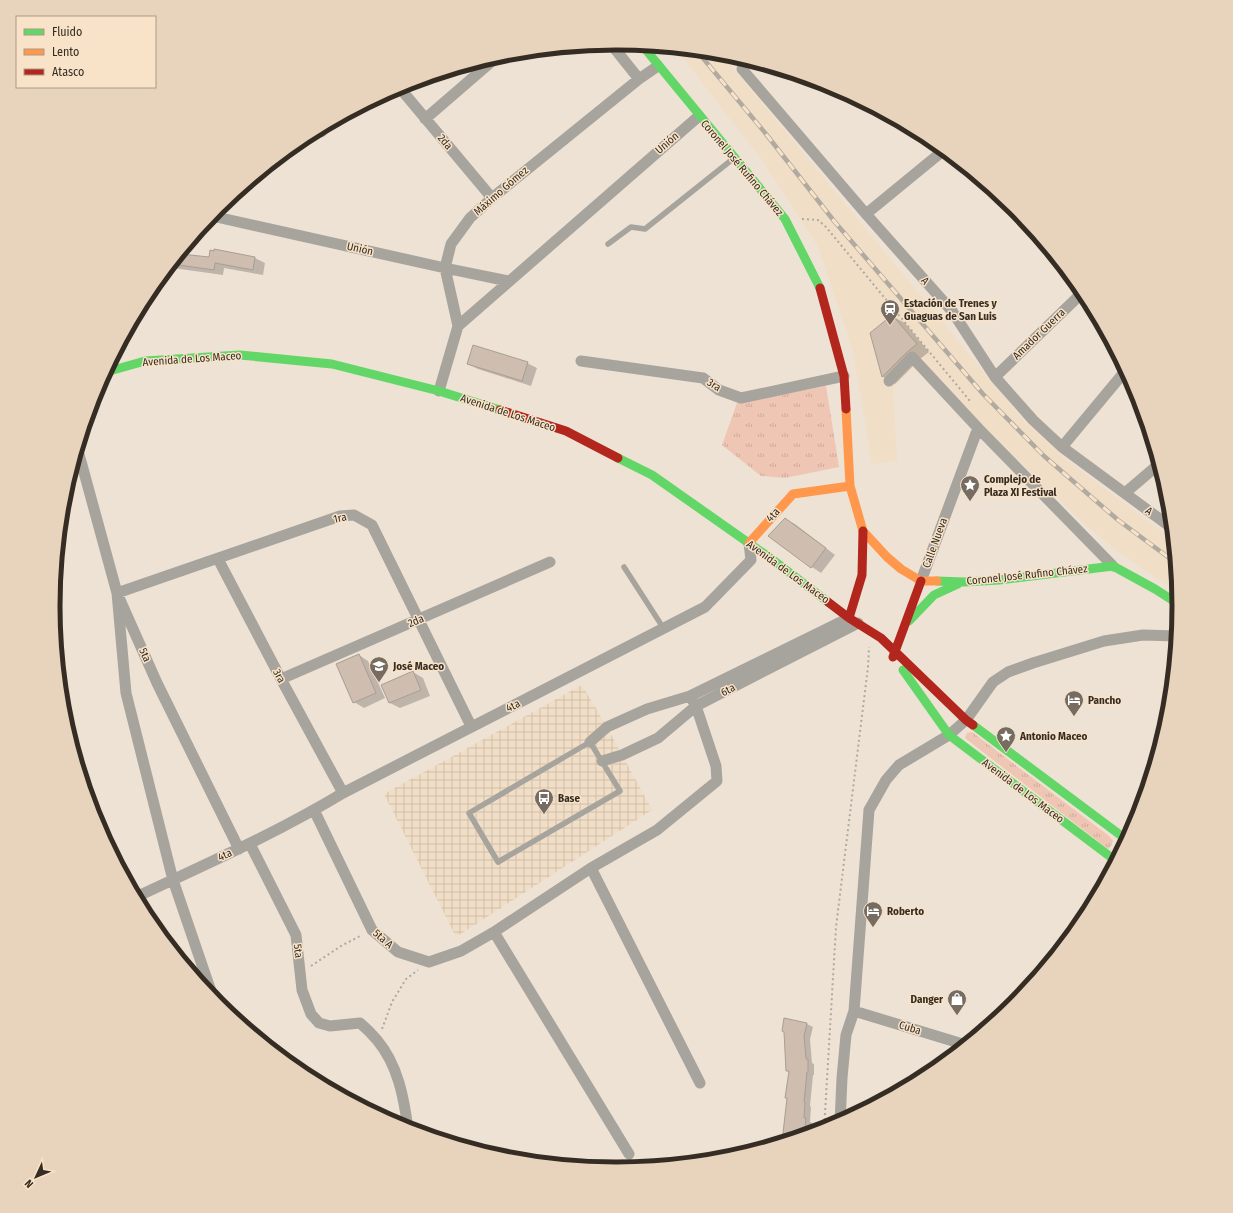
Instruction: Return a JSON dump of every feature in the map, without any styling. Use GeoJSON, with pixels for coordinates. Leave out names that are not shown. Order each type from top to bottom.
{"type":"FeatureCollection","features":[{"type":"Feature","properties":{"kind":"street"},"geometry":{"type":"LineString","coordinates":[[616,50],[639,79]]}},
{"type":"Feature","properties":{"kind":"street","name":"Coronel José Rufino Chávez"},"geometry":{"type":"LineString","coordinates":[[646,51],[785,219],[820,288],[844,376],[850,486],[863,531],[901,569],[922,580],[964,582],[999,580],[1113,566]]}},
{"type":"Feature","properties":{"kind":"street"},"geometry":{"type":"LineString","coordinates":[[425,119],[487,66]]}},
{"type":"Feature","properties":{"kind":"street","name":"Máximo Gómez"},"geometry":{"type":"LineString","coordinates":[[439,391],[458,326],[445,268],[451,244],[470,218],[492,198],[639,79],[658,66]]}},
{"type":"Feature","properties":{"kind":"street","name":"A"},"geometry":{"type":"LineString","coordinates":[[742,69],[866,214],[952,311],[995,377],[1033,420],[1062,447],[1166,524]]}},
{"type":"Feature","properties":{"kind":"street","name":"2da"},"geometry":{"type":"LineString","coordinates":[[403,92],[492,198]]}},
{"type":"Feature","properties":{"kind":"street","name":"Unión"},"geometry":{"type":"LineString","coordinates":[[458,326],[699,116]]}},
{"type":"Feature","properties":{"kind":"street"},"geometry":{"type":"LineString","coordinates":[[866,214],[939,154]]}},
{"type":"Feature","properties":{"kind":"street","name":"Unión"},"geometry":{"type":"LineString","coordinates":[[219,218],[508,281]]}},
{"type":"Feature","properties":{"kind":"street","name":"Amador Guerra"},"geometry":{"type":"LineString","coordinates":[[995,377],[1079,296]]}},
{"type":"Feature","properties":{"kind":"street","name":"Avenida de Los Maceo"},"geometry":{"type":"LineString","coordinates":[[113,370],[145,361],[240,355],[332,364],[439,391],[566,431],[652,474],[749,543],[869,632],[966,720],[1123,837]]}},
{"type":"Feature","properties":{"kind":"street","name":"Coronel José Rufino Chávez"},"geometry":{"type":"LineString","coordinates":[[889,382],[912,358],[1113,566],[1155,589],[1173,601]]}},
{"type":"Feature","properties":{"kind":"street","name":"3ra"},"geometry":{"type":"LineString","coordinates":[[581,361],[703,378],[719,390],[741,398],[844,376]]}},
{"type":"Feature","properties":{"kind":"street"},"geometry":{"type":"LineString","coordinates":[[1062,447],[1122,374]]}},
{"type":"Feature","properties":{"kind":"street","name":"Calle Nueva"},"geometry":{"type":"LineString","coordinates":[[894,654],[978,428]]}},
{"type":"Feature","properties":{"kind":"street","name":"5ta"},"geometry":{"type":"LineString","coordinates":[[78,466],[117,593],[157,683],[239,849]]}},
{"type":"Feature","properties":{"kind":"street"},"geometry":{"type":"LineString","coordinates":[[1125,493],[1155,467]]}},
{"type":"Feature","properties":{"kind":"street","name":"4ta"},"geometry":{"type":"LineString","coordinates":[[141,895],[250,844],[471,726],[705,607],[751,560],[749,543],[793,494],[850,486]]}},
{"type":"Feature","properties":{"kind":"street","name":"1ra"},"geometry":{"type":"LineString","coordinates":[[117,593],[340,516],[354,515],[372,525],[471,726]]}},
{"type":"Feature","properties":{"kind":"street"},"geometry":{"type":"LineString","coordinates":[[854,621],[862,575],[863,531]]}},
{"type":"Feature","properties":{"kind":"street","name":"3ra"},"geometry":{"type":"LineString","coordinates":[[218,559],[343,793]]}},
{"type":"Feature","properties":{"kind":"street","name":"2da"},"geometry":{"type":"LineString","coordinates":[[281,679],[550,562]]}},
{"type":"Feature","properties":{"kind":"street"},"geometry":{"type":"LineString","coordinates":[[904,627],[934,595],[950,586],[964,582]]}},
{"type":"Feature","properties":{"kind":"street"},"geometry":{"type":"LineString","coordinates":[[117,593],[126,693],[173,880],[209,985]]}},
{"type":"Feature","properties":{"kind":"street","name":"Avenida de Los Maceo"},"geometry":{"type":"LineString","coordinates":[[854,621],[880,638],[894,654],[949,735],[1113,859]]}},
{"type":"Feature","properties":{"kind":"street","name":"6ta"},"geometry":{"type":"LineString","coordinates":[[590,742],[607,727],[647,709],[690,696],[854,621]]}},
{"type":"Feature","properties":{"kind":"street","name":"6ta"},"geometry":{"type":"LineString","coordinates":[[602,761],[622,755],[658,738],[696,706],[854,621]]}},
{"type":"Feature","properties":{"kind":"street"},"geometry":{"type":"LineString","coordinates":[[840,1116],[846,1035],[854,1011],[869,810],[886,780],[899,765],[949,735],[966,720],[994,682],[1008,672],[1104,641],[1143,635],[1172,636]]}},
{"type":"Feature","properties":{"kind":"street"},"geometry":{"type":"LineString","coordinates":[[429,962],[461,951],[494,932],[591,868],[657,830],[718,781],[716,766],[696,706],[690,696]]}},
{"type":"Feature","properties":{"kind":"street","name":"5ta A"},"geometry":{"type":"LineString","coordinates":[[314,810],[372,930],[398,952],[429,962]]}},
{"type":"Feature","properties":{"kind":"street","name":"5ta"},"geometry":{"type":"LineString","coordinates":[[250,844],[296,935],[302,990],[311,1014],[319,1022],[330,1026],[360,1023],[378,1041]]}},
{"type":"Feature","properties":{"kind":"street"},"geometry":{"type":"LineString","coordinates":[[591,868],[700,1083]]}},
{"type":"Feature","properties":{"kind":"street"},"geometry":{"type":"LineString","coordinates":[[494,932],[629,1154]]}},
{"type":"Feature","properties":{"kind":"street","name":"Cuba"},"geometry":{"type":"LineString","coordinates":[[854,1011],[961,1043]]}},
{"type":"Feature","properties":{"kind":"street"},"geometry":{"type":"LineString","coordinates":[[378,1041],[388,1057],[399,1082],[407,1122]]}},
{"type":"Feature","properties":{"kind":"lane"},"geometry":{"type":"LineString","coordinates":[[608,244],[631,227],[645,229],[734,158]]}},
{"type":"Feature","properties":{"kind":"lane"},"geometry":{"type":"LineString","coordinates":[[624,567],[664,629]]}},
{"type":"Feature","properties":{"kind":"lane"},"geometry":{"type":"LineString","coordinates":[[590,742],[620,791],[498,862],[469,813],[590,742]]}},
{"type":"Feature","properties":{"kind":"path"},"geometry":{"type":"LineString","coordinates":[[785,219],[818,220],[826,227],[970,401]]}},
{"type":"Feature","properties":{"kind":"path"},"geometry":{"type":"LineString","coordinates":[[824,1123],[836,927],[868,667],[869,632]]}},
{"type":"Feature","properties":{"kind":"path"},"geometry":{"type":"LineString","coordinates":[[301,973],[341,946],[372,930]]}},
{"type":"Feature","properties":{"kind":"path"},"geometry":{"type":"LineString","coordinates":[[378,1041],[392,1002],[406,979],[429,962]]}},
{"type":"Feature","properties":{"kind":"shaded area"},"geometry":{"type":"Polygon","coordinates":[[[680,54],[728,62],[1023,420],[1067,460],[1168,537],[1173,589],[1116,550],[1085,525],[919,361],[893,388],[897,461],[872,464],[853,351],[818,247],[764,163],[680,54]]]}},
{"type":"Feature","properties":{"kind":"shaded area"},"geometry":{"type":"Polygon","coordinates":[[[582,685],[607,727],[652,810],[456,937],[384,794],[582,685]]]}},
{"type":"Feature","properties":{"kind":"green space"},"geometry":{"type":"Polygon","coordinates":[[[826,386],[839,467],[785,478],[761,476],[722,445],[737,403],[826,386]]]}},
{"type":"Feature","properties":{"kind":"green space"},"geometry":{"type":"Polygon","coordinates":[[[972,732],[1109,836],[1113,841],[1111,846],[1108,849],[965,738],[967,733],[972,732]]]}},
{"type":"Feature","properties":{"kind":"building"},"geometry":{"type":"Polygon","coordinates":[[[214,249],[255,257],[253,270],[215,263],[214,270],[178,265],[186,255],[209,257],[210,250],[214,251],[214,249]]]}},
{"type":"Feature","properties":{"kind":"building","name":"Estación de Trenes y Guaguas de San Luis"},"geometry":{"type":"Polygon","coordinates":[[[892,315],[917,344],[882,377],[870,333],[892,315]]]}},
{"type":"Feature","properties":{"kind":"building"},"geometry":{"type":"Polygon","coordinates":[[[473,345],[528,362],[522,381],[467,364],[473,345]]]}},
{"type":"Feature","properties":{"kind":"building"},"geometry":{"type":"Polygon","coordinates":[[[785,518],[826,548],[811,568],[768,536],[785,518]]]}},
{"type":"Feature","properties":{"kind":"building"},"geometry":{"type":"Polygon","coordinates":[[[359,654],[376,693],[353,703],[336,664],[359,654]]]}},
{"type":"Feature","properties":{"kind":"building"},"geometry":{"type":"Polygon","coordinates":[[[413,671],[421,690],[389,703],[381,685],[413,671]]]}},
{"type":"Feature","properties":{"kind":"building"},"geometry":{"type":"Polygon","coordinates":[[[784,1018],[807,1023],[804,1036],[806,1059],[808,1059],[808,1072],[804,1102],[804,1118],[806,1118],[805,1130],[783,1137],[787,1098],[785,1098],[789,1071],[786,1071],[784,1032],[782,1031],[784,1018]]]}},
{"type":"Feature","properties":{"kind":"railway"},"geometry":{"type":"LineString","coordinates":[[702,57],[766,134],[834,221],[983,394],[1044,456],[1118,520],[1171,559]]}},
{"type":"Feature","properties":{"kind":"traffic: fast"},"geometry":{"type":"LineString","coordinates":[[647,51],[785,219],[820,288]]}},
{"type":"Feature","properties":{"kind":"traffic: fast"},"geometry":{"type":"LineString","coordinates":[[113,370],[145,361],[240,355],[332,364],[439,391],[500,410]]}},
{"type":"Feature","properties":{"kind":"traffic: fast"},"geometry":{"type":"LineString","coordinates":[[618,458],[652,475],[773,560],[828,602]]}},
{"type":"Feature","properties":{"kind":"traffic: fast"},"geometry":{"type":"LineString","coordinates":[[937,581],[964,582],[999,580],[1113,566],[1173,600]]}},
{"type":"Feature","properties":{"kind":"traffic: fast"},"geometry":{"type":"LineString","coordinates":[[909,621],[934,595],[958,584]]}},
{"type":"Feature","properties":{"kind":"traffic: fast"},"geometry":{"type":"LineString","coordinates":[[903,670],[949,735],[1113,859]]}},
{"type":"Feature","properties":{"kind":"traffic: fast"},"geometry":{"type":"LineString","coordinates":[[973,725],[1123,837]]}},
{"type":"Feature","properties":{"kind":"traffic: slow"},"geometry":{"type":"LineString","coordinates":[[846,409],[850,486],[863,531],[887,557],[901,569],[921,581],[937,581]]}},
{"type":"Feature","properties":{"kind":"traffic: slow"},"geometry":{"type":"LineString","coordinates":[[749,543],[793,494],[850,486]]}},
{"type":"Feature","properties":{"kind":"traffic: jam"},"geometry":{"type":"LineString","coordinates":[[820,288],[844,376],[846,409]]}},
{"type":"Feature","properties":{"kind":"traffic: jam"},"geometry":{"type":"LineString","coordinates":[[500,410],[566,431],[618,458]]}},
{"type":"Feature","properties":{"kind":"traffic: jam"},"geometry":{"type":"LineString","coordinates":[[849,618],[862,575],[863,531]]}},
{"type":"Feature","properties":{"kind":"traffic: jam"},"geometry":{"type":"LineString","coordinates":[[893,657],[921,581]]}},
{"type":"Feature","properties":{"kind":"traffic: jam"},"geometry":{"type":"LineString","coordinates":[[828,602],[849,618],[881,638],[973,725]]}},
{"type":"Feature","properties":{"kind":"place","name":"Estación de Trenes y Guaguas de San Luis"},"geometry":{"type":"Point","coordinates":[890,326]}},
{"type":"Feature","properties":{"kind":"place","name":"Complejo de Plaza XI Festival"},"geometry":{"type":"Point","coordinates":[970,502]}},
{"type":"Feature","properties":{"kind":"place","name":"José Maceo"},"geometry":{"type":"Point","coordinates":[379,683]}},
{"type":"Feature","properties":{"kind":"place","name":"Pancho"},"geometry":{"type":"Point","coordinates":[1074,717]}},
{"type":"Feature","properties":{"kind":"place","name":"Antonio Maceo"},"geometry":{"type":"Point","coordinates":[1006,753]}},
{"type":"Feature","properties":{"kind":"place","name":"Base"},"geometry":{"type":"Point","coordinates":[544,815]}},
{"type":"Feature","properties":{"kind":"place","name":"Roberto"},"geometry":{"type":"Point","coordinates":[873,928]}},
{"type":"Feature","properties":{"kind":"place","name":"Danger"},"geometry":{"type":"Point","coordinates":[957,1016]}}]}
